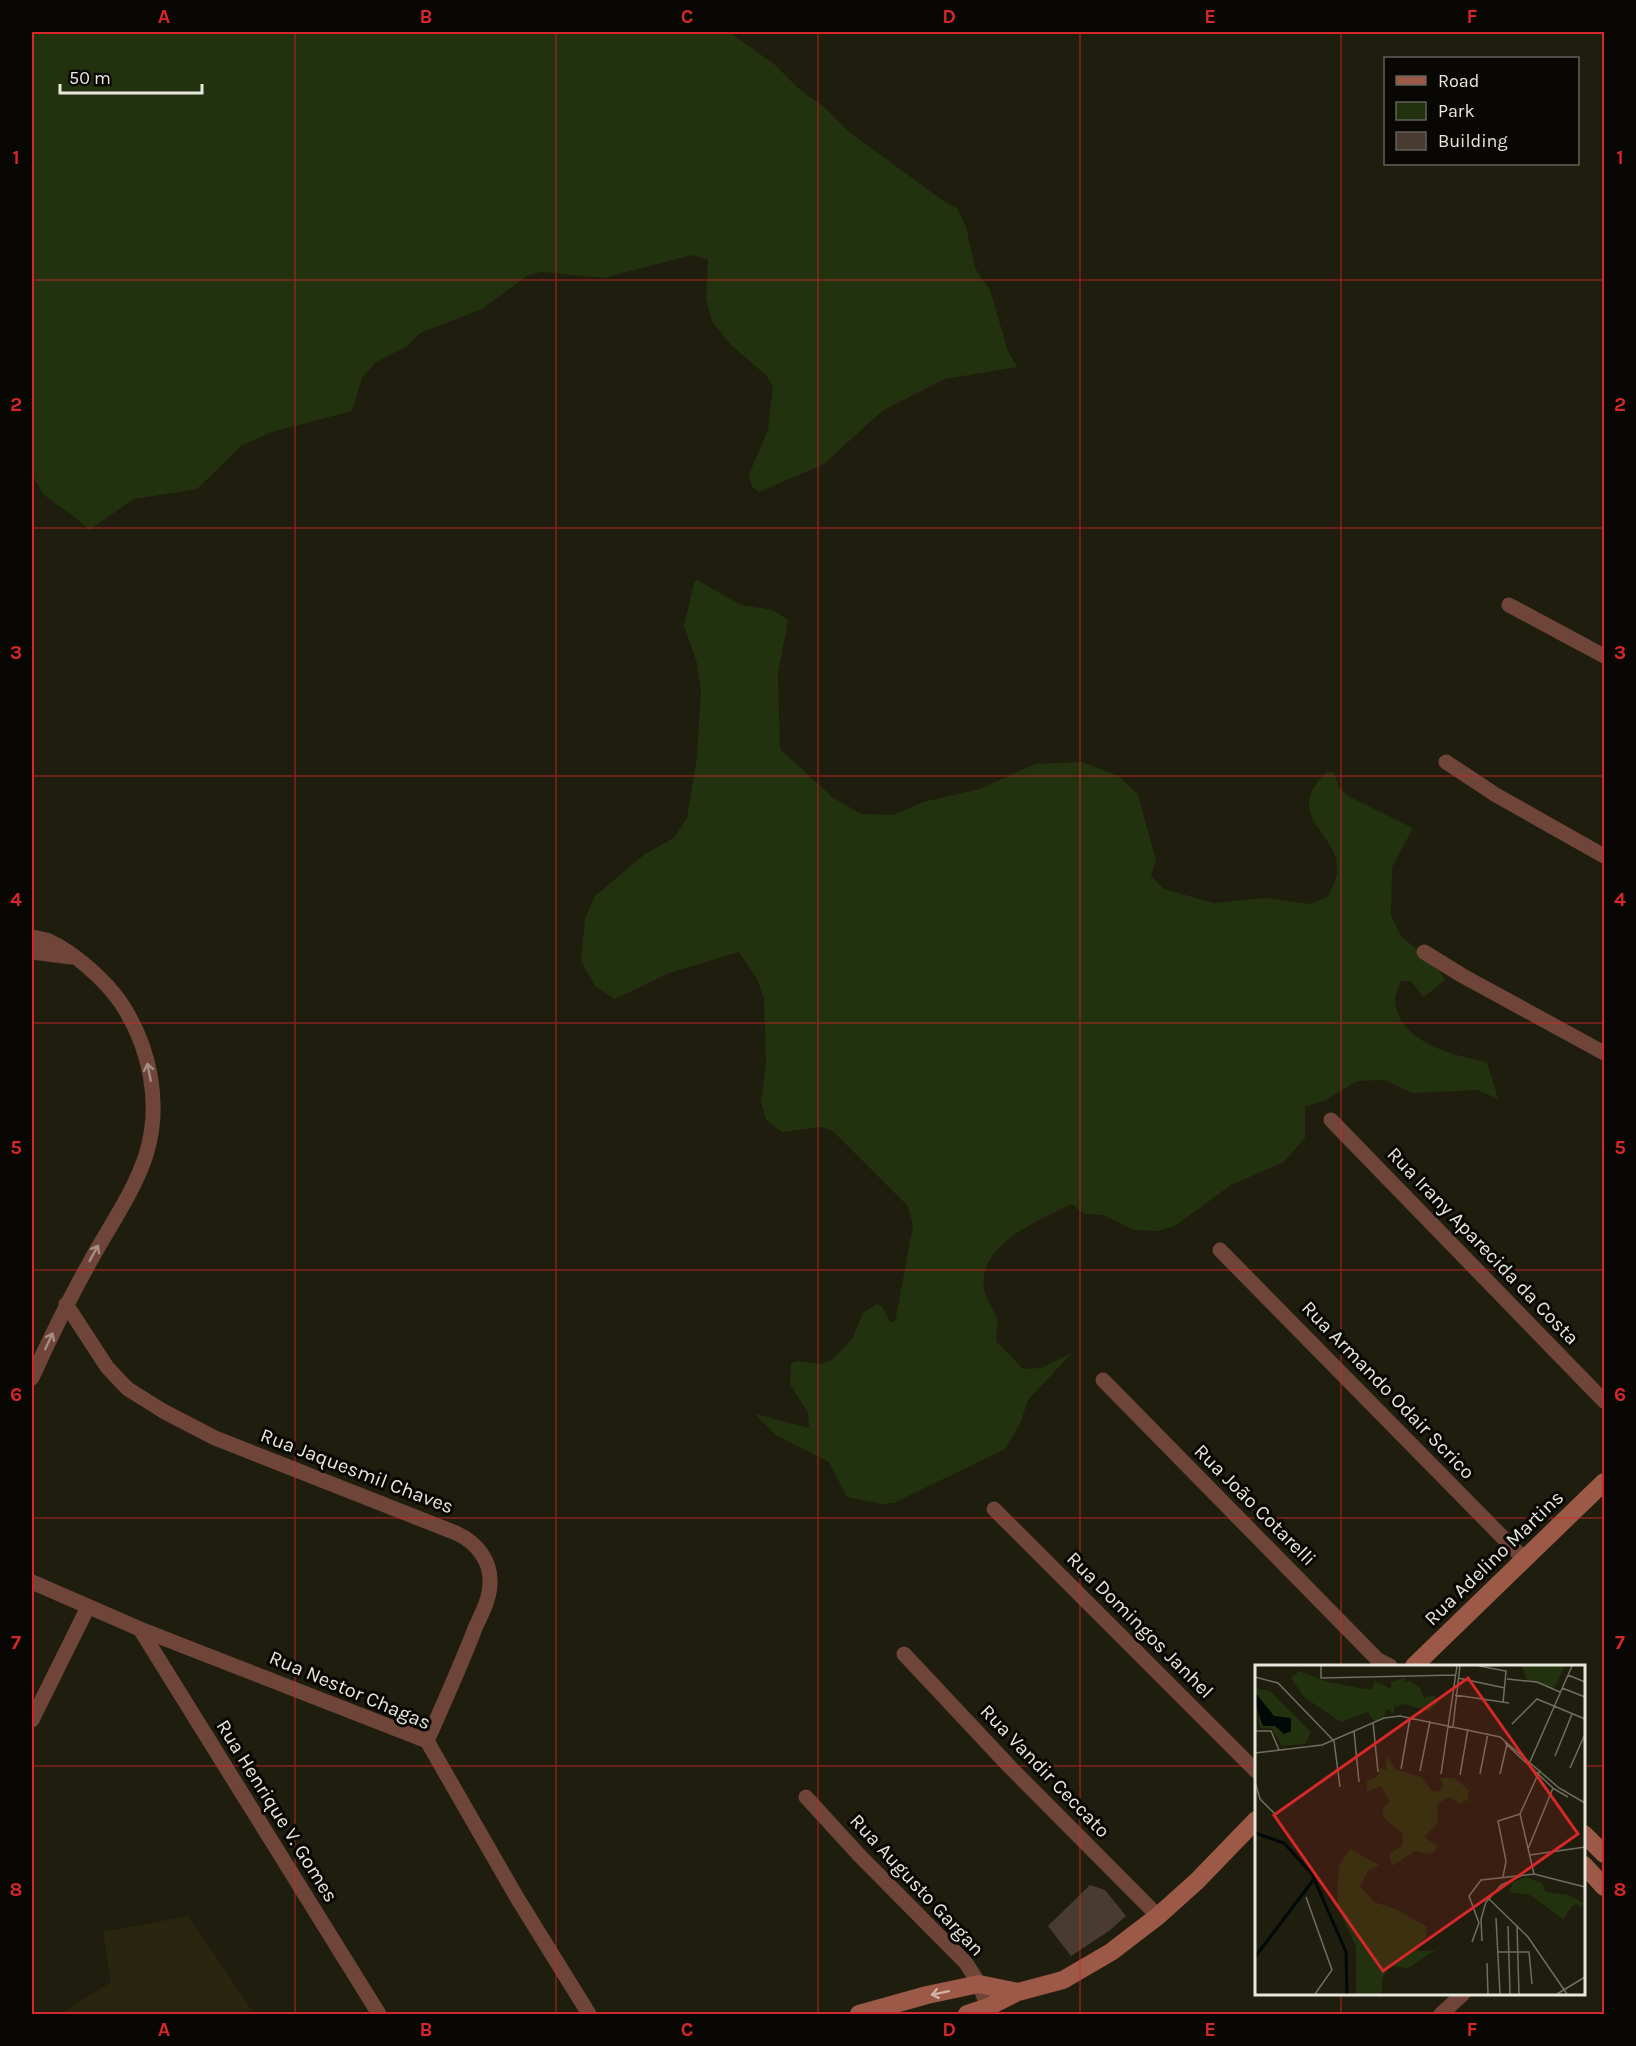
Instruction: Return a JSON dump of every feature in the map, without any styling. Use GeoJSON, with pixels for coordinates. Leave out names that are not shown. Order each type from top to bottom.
{"type":"FeatureCollection","features":[{"type":"Feature","properties":{"kind":"street"},"geometry":{"type":"LineString","coordinates":[[1509,605],[1605,656]]}},
{"type":"Feature","properties":{"kind":"street"},"geometry":{"type":"LineString","coordinates":[[1446,762],[1496,795],[1605,856]]}},
{"type":"Feature","properties":{"kind":"street"},"geometry":{"type":"LineString","coordinates":[[32,937],[49,941],[74,958],[102,980],[116,996],[138,1034],[150,1074],[153,1115],[146,1156],[66,1304],[32,1378]]}},
{"type":"Feature","properties":{"kind":"street"},"geometry":{"type":"LineString","coordinates":[[1424,951],[1463,976],[1605,1053]]}},
{"type":"Feature","properties":{"kind":"street"},"geometry":{"type":"LineString","coordinates":[[32,952],[74,958]]}},
{"type":"Feature","properties":{"kind":"street","name":"Rua Irany Aparecida da Costa"},"geometry":{"type":"LineString","coordinates":[[1331,1120],[1605,1401]]}},
{"type":"Feature","properties":{"kind":"street","name":"Rua Armando Odair Scrico"},"geometry":{"type":"LineString","coordinates":[[1220,1250],[1525,1560]]}},
{"type":"Feature","properties":{"kind":"street","name":"Rua Jaquesmil Chaves"},"geometry":{"type":"LineString","coordinates":[[66,1304],[107,1367],[128,1389],[163,1411],[214,1438],[456,1533],[465,1537],[480,1551],[489,1570],[489,1593],[462,1663],[427,1741]]}},
{"type":"Feature","properties":{"kind":"street","name":"Rua João Cotarelli"},"geometry":{"type":"LineString","coordinates":[[1103,1380],[1382,1664]]}},
{"type":"Feature","properties":{"kind":"street","name":"Rua Adelino Martins"},"geometry":{"type":"LineString","coordinates":[[1415,1665],[1605,1482]]}},
{"type":"Feature","properties":{"kind":"street","name":"Rua Domingos Janhel"},"geometry":{"type":"LineString","coordinates":[[994,1509],[1255,1769]]}},
{"type":"Feature","properties":{"kind":"street","name":"Rua Nestor Chagas"},"geometry":{"type":"LineString","coordinates":[[32,1582],[140,1629],[427,1741],[516,1896],[589,2014]]}},
{"type":"Feature","properties":{"kind":"street"},"geometry":{"type":"LineString","coordinates":[[32,1720],[88,1607]]}},
{"type":"Feature","properties":{"kind":"street","name":"Rua Henrique V. Gomes"},"geometry":{"type":"LineString","coordinates":[[140,1629],[379,2014]]}},
{"type":"Feature","properties":{"kind":"street","name":"Rua Vandir Ceccato"},"geometry":{"type":"LineString","coordinates":[[904,1654],[1009,1766],[1158,1916]]}},
{"type":"Feature","properties":{"kind":"street","name":"Rua Augusto Gargan"},"geometry":{"type":"LineString","coordinates":[[806,1797],[859,1855],[966,1964],[988,2007]]}},
{"type":"Feature","properties":{"kind":"street"},"geometry":{"type":"LineString","coordinates":[[967,2014],[988,2007],[1018,1992],[1063,1980],[1111,1952],[1158,1916],[1255,1823]]}},
{"type":"Feature","properties":{"kind":"street"},"geometry":{"type":"LineString","coordinates":[[1585,1834],[1605,1854]]}},
{"type":"Feature","properties":{"kind":"street"},"geometry":{"type":"LineString","coordinates":[[1585,1870],[1605,1887]]}},
{"type":"Feature","properties":{"kind":"street"},"geometry":{"type":"LineString","coordinates":[[859,2014],[927,1995],[978,1984],[1018,1992]]}},
{"type":"Feature","properties":{"kind":"street"},"geometry":{"type":"LineString","coordinates":[[1441,2014],[1461,1995]]}},
{"type":"Feature","properties":{"kind":"shaded area"},"geometry":{"type":"Polygon","coordinates":[[[188,1916],[254,2014],[60,2014],[111,1982],[103,1932],[188,1916]]]}},
{"type":"Feature","properties":{"kind":"green space"},"geometry":{"type":"Polygon","coordinates":[[[32,32],[729,32],[774,64],[849,132],[945,202],[957,208],[966,227],[975,268],[990,290],[1008,351],[1017,367],[945,379],[882,411],[824,464],[759,492],[752,487],[749,474],[768,430],[773,387],[767,376],[731,345],[712,322],[706,298],[708,260],[692,255],[604,278],[541,272],[528,275],[482,309],[420,333],[407,346],[376,362],[362,378],[352,411],[272,432],[242,445],[197,489],[134,499],[89,530],[44,495],[32,475],[32,32]]]}},
{"type":"Feature","properties":{"kind":"green space"},"geometry":{"type":"Polygon","coordinates":[[[697,580],[741,605],[773,610],[788,620],[778,674],[780,749],[832,797],[861,814],[893,815],[923,802],[980,789],[1035,764],[1082,762],[1119,776],[1138,795],[1156,860],[1151,876],[1164,889],[1213,903],[1265,898],[1311,904],[1328,896],[1337,874],[1336,859],[1310,813],[1309,801],[1314,788],[1327,772],[1334,772],[1339,788],[1348,796],[1413,828],[1392,867],[1391,915],[1401,936],[1436,966],[1445,980],[1424,997],[1410,981],[1401,981],[1395,998],[1398,1014],[1406,1027],[1429,1044],[1459,1056],[1487,1062],[1498,1099],[1478,1090],[1412,1093],[1384,1080],[1357,1081],[1326,1100],[1305,1107],[1305,1138],[1284,1162],[1231,1185],[1175,1226],[1157,1231],[1134,1230],[1104,1215],[1084,1214],[1072,1204],[1014,1235],[991,1258],[985,1272],[985,1292],[998,1320],[996,1341],[1023,1369],[1041,1368],[1072,1353],[1028,1400],[1020,1424],[1005,1449],[894,1503],[881,1504],[847,1497],[829,1462],[776,1435],[755,1414],[809,1428],[808,1413],[790,1384],[791,1363],[798,1361],[820,1364],[832,1360],[852,1339],[863,1313],[876,1304],[882,1306],[890,1322],[895,1322],[913,1226],[908,1206],[834,1132],[822,1127],[782,1132],[766,1120],[761,1101],[766,1063],[764,998],[757,979],[739,952],[669,973],[615,999],[595,986],[581,961],[585,918],[595,896],[645,854],[674,838],[687,818],[697,757],[701,691],[697,663],[684,626],[694,583],[697,580]]]}},
{"type":"Feature","properties":{"kind":"building"},"geometry":{"type":"Polygon","coordinates":[[[1090,1885],[1105,1890],[1126,1916],[1109,1931],[1071,1956],[1048,1926],[1090,1885]]]}}]}
